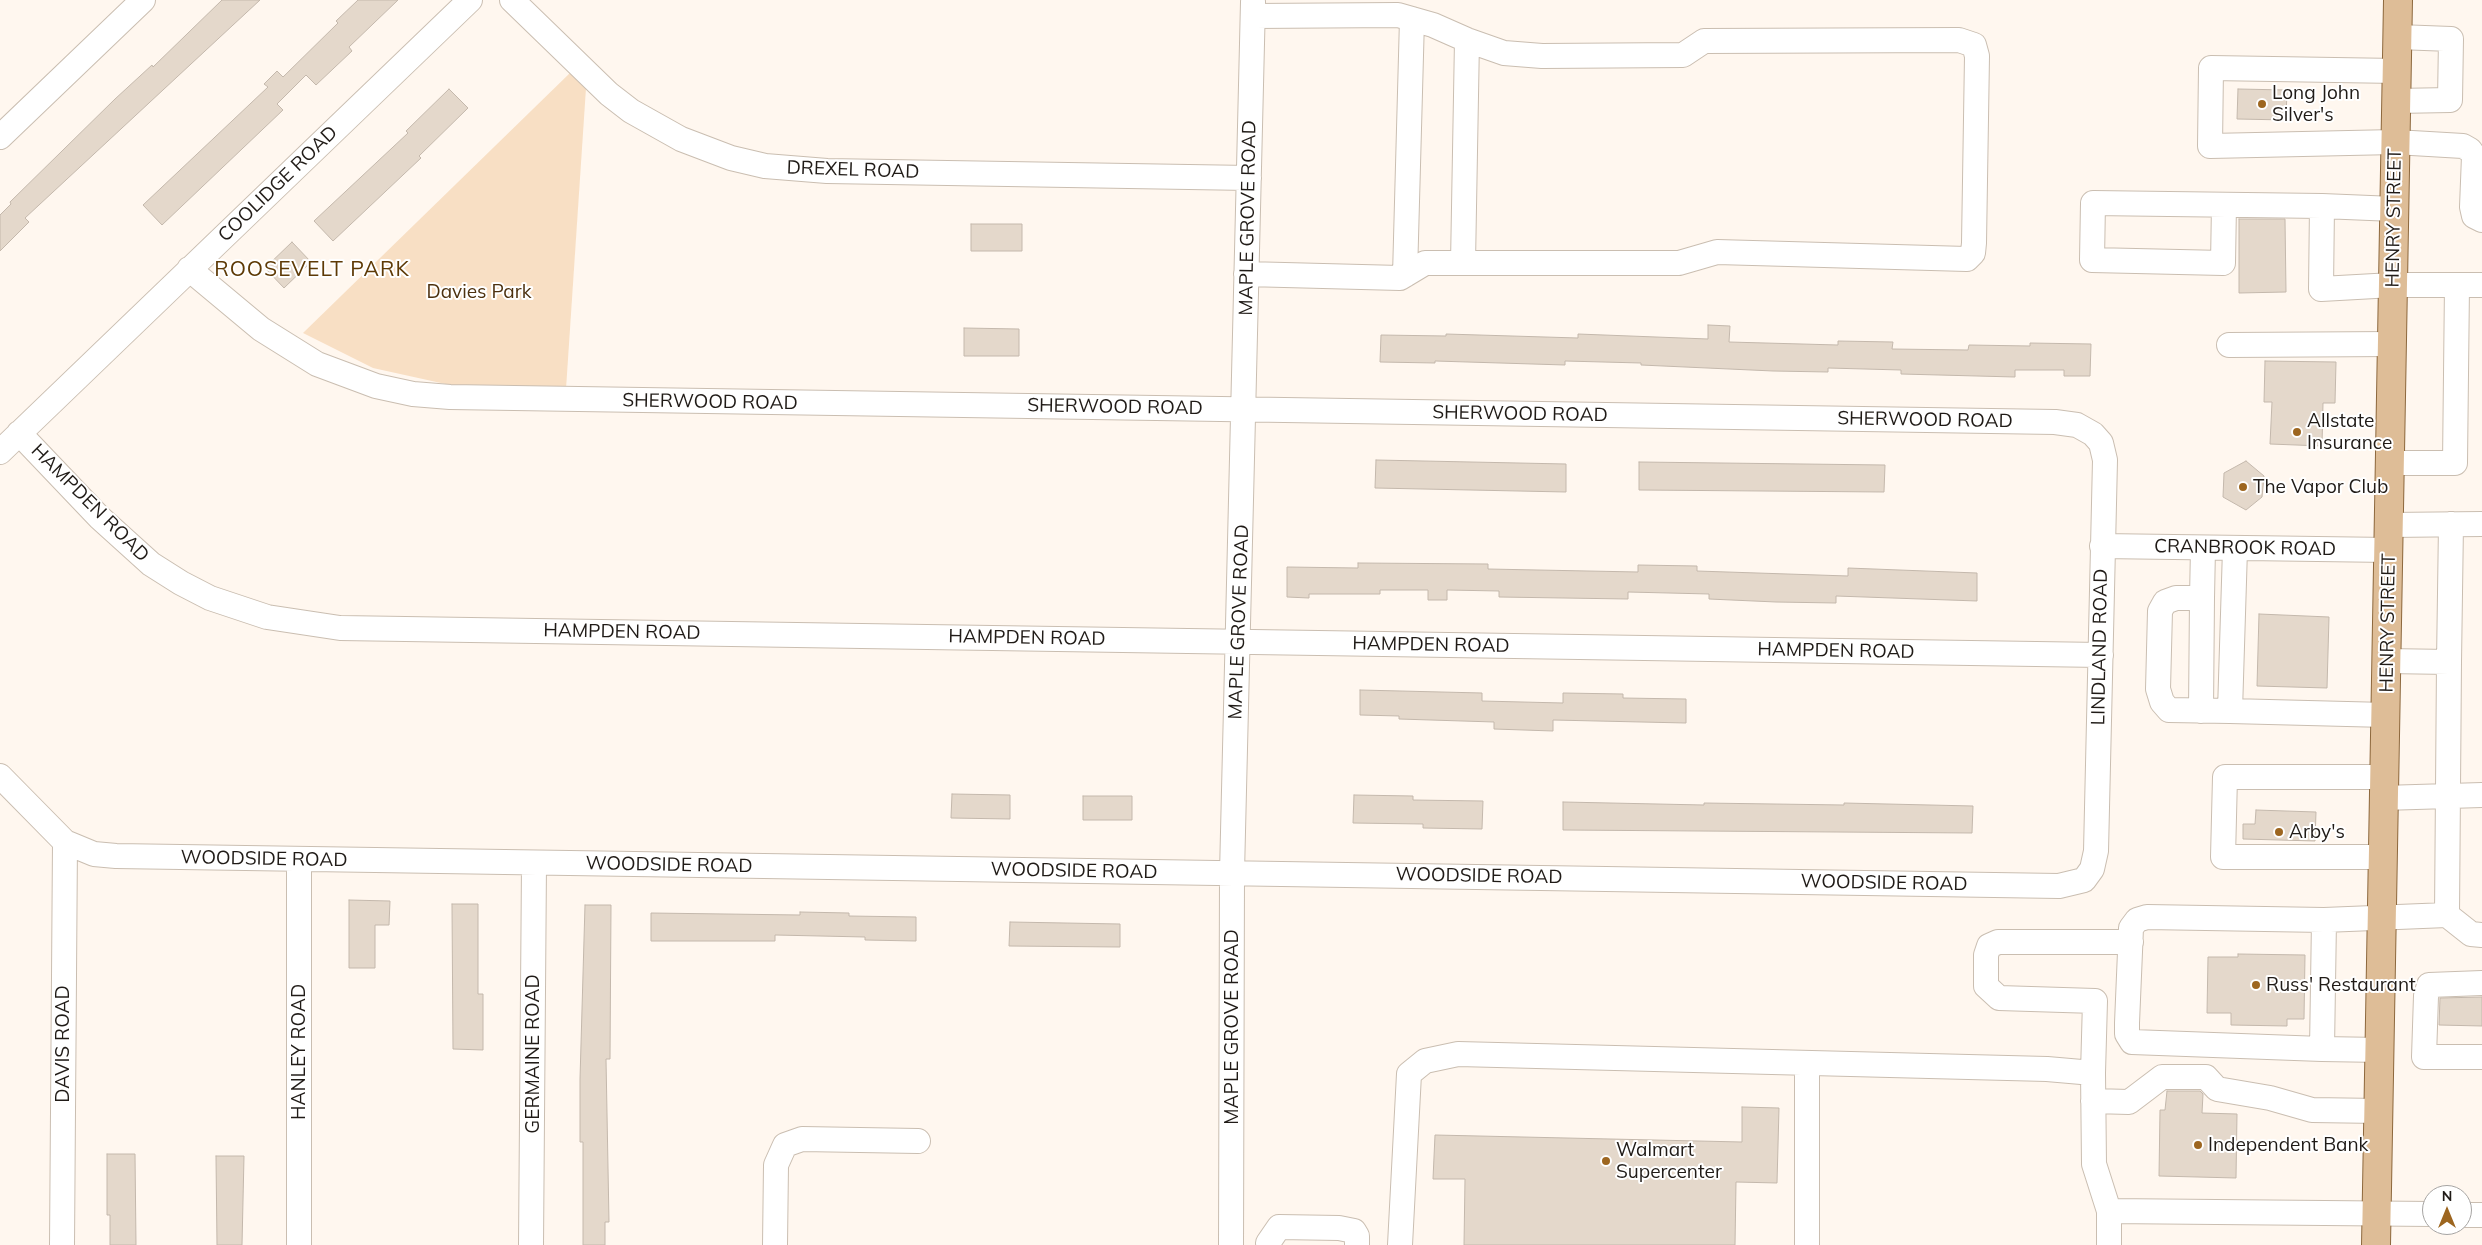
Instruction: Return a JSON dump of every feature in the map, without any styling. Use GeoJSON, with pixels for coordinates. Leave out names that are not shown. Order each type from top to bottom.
{"type":"FeatureCollection","features":[{"type":"Feature","properties":{"kind":"main road","name":"HENRY STREET"},"geometry":{"type":"LineString","coordinates":[[2376,1245],[2398,0]]}},
{"type":"Feature","properties":{"kind":"street"},"geometry":{"type":"LineString","coordinates":[[0,137],[143,0]]}},
{"type":"Feature","properties":{"kind":"street","name":"COOLIDGE ROAD"},"geometry":{"type":"LineString","coordinates":[[0,452],[470,0]]}},
{"type":"Feature","properties":{"kind":"street","name":"DREXEL ROAD"},"geometry":{"type":"LineString","coordinates":[[512,0],[616,100],[673,136],[702,149],[764,166],[826,171],[1249,178]]}},
{"type":"Feature","properties":{"kind":"street"},"geometry":{"type":"LineString","coordinates":[[1246,274],[1400,278],[1425,263],[1679,263],[1717,252],[1967,259],[1972,253],[1974,243],[1977,56],[1974,45],[1959,40],[1704,41],[1684,55],[1542,56],[1504,53],[1433,25],[1398,15],[1254,8]]}},
{"type":"Feature","properties":{"kind":"street","name":"MAPLE GROVE ROAD"},"geometry":{"type":"LineString","coordinates":[[1231,1244],[1232,872],[1254,8]]}},
{"type":"Feature","properties":{"kind":"street"},"geometry":{"type":"LineString","coordinates":[[1405,276],[1412,19]]}},
{"type":"Feature","properties":{"kind":"street"},"geometry":{"type":"LineString","coordinates":[[2396,101],[2450,100],[2451,38],[2398,37]]}},
{"type":"Feature","properties":{"kind":"street"},"geometry":{"type":"LineString","coordinates":[[1463,263],[1467,40]]}},
{"type":"Feature","properties":{"kind":"street"},"geometry":{"type":"LineString","coordinates":[[2397,71],[2211,68],[2210,146],[2395,142],[2463,146],[2470,150],[2474,156],[2472,207],[2474,216],[2482,220]]}},
{"type":"Feature","properties":{"kind":"street"},"geometry":{"type":"LineString","coordinates":[[2224,205],[2223,263],[2092,260],[2093,203],[2322,206],[2394,209]]}},
{"type":"Feature","properties":{"kind":"street"},"geometry":{"type":"LineString","coordinates":[[2322,206],[2321,289],[2393,285],[2482,285]]}},
{"type":"Feature","properties":{"kind":"street","name":"SHERWOOD ROAD"},"geometry":{"type":"LineString","coordinates":[[190,270],[260,329],[302,356],[343,375],[413,394],[559,400],[2055,422],[2077,425]]}},
{"type":"Feature","properties":{"kind":"street"},"geometry":{"type":"LineString","coordinates":[[2390,462],[2455,463],[2457,285]]}},
{"type":"Feature","properties":{"kind":"street"},"geometry":{"type":"LineString","coordinates":[[2230,345],[2392,344]]}},
{"type":"Feature","properties":{"kind":"street","name":"LINDLAND ROAD"},"geometry":{"type":"LineString","coordinates":[[2077,425],[2093,434],[2101,442],[2105,460],[2096,851],[2092,869],[2084,880]]}},
{"type":"Feature","properties":{"kind":"street","name":"HAMPDEN ROAD"},"geometry":{"type":"LineString","coordinates":[[19,433],[99,517],[151,564],[210,598],[267,617],[340,628],[2101,655]]}},
{"type":"Feature","properties":{"kind":"street"},"geometry":{"type":"LineString","coordinates":[[2447,915],[2451,524]]}},
{"type":"Feature","properties":{"kind":"street","name":"CRANBROOK ROAD"},"geometry":{"type":"LineString","coordinates":[[2102,546],[2235,549],[2389,537],[2451,524],[2482,524]]}},
{"type":"Feature","properties":{"kind":"street"},"geometry":{"type":"LineString","coordinates":[[2201,710],[2203,548]]}},
{"type":"Feature","properties":{"kind":"street"},"geometry":{"type":"LineString","coordinates":[[2230,711],[2235,549]]}},
{"type":"Feature","properties":{"kind":"street"},"geometry":{"type":"LineString","coordinates":[[2202,598],[2176,598],[2165,602],[2160,611],[2158,689],[2162,702],[2169,710],[2386,715]]}},
{"type":"Feature","properties":{"kind":"street"},"geometry":{"type":"LineString","coordinates":[[2387,661],[2449,662]]}},
{"type":"Feature","properties":{"kind":"street"},"geometry":{"type":"LineString","coordinates":[[0,776],[65,842]]}},
{"type":"Feature","properties":{"kind":"street"},"geometry":{"type":"LineString","coordinates":[[2383,857],[2223,857],[2225,777],[2384,787],[2448,795],[2482,795]]}},
{"type":"Feature","properties":{"kind":"street","name":"WOODSIDE ROAD"},"geometry":{"type":"LineString","coordinates":[[65,842],[94,854],[116,856],[299,860],[1232,872],[2059,886],[2084,880]]}},
{"type":"Feature","properties":{"kind":"street","name":"DAVIS ROAD"},"geometry":{"type":"LineString","coordinates":[[62,1245],[65,842]]}},
{"type":"Feature","properties":{"kind":"street","name":"HANLEY ROAD"},"geometry":{"type":"LineString","coordinates":[[299,860],[299,1245]]}},
{"type":"Feature","properties":{"kind":"street","name":"GERMAINE ROAD"},"geometry":{"type":"LineString","coordinates":[[531,1245],[534,864]]}},
{"type":"Feature","properties":{"kind":"street"},"geometry":{"type":"LineString","coordinates":[[2380,1050],[2132,1042],[2127,1034],[2132,928],[2137,920],[2146,917],[2324,920],[2447,915],[2471,934],[2482,935]]}},
{"type":"Feature","properties":{"kind":"street"},"geometry":{"type":"LineString","coordinates":[[2322,1049],[2324,920]]}},
{"type":"Feature","properties":{"kind":"street"},"geometry":{"type":"LineString","coordinates":[[2128,1000],[1998,998],[1986,986],[1986,955],[1989,946],[1998,942],[2131,942]]}},
{"type":"Feature","properties":{"kind":"street"},"geometry":{"type":"LineString","coordinates":[[2482,984],[2429,985],[2426,996],[2424,1057],[2482,1057]]}},
{"type":"Feature","properties":{"kind":"street"},"geometry":{"type":"LineString","coordinates":[[2095,1000],[2093,1073],[2094,1164],[2109,1211],[2109,1245]]}},
{"type":"Feature","properties":{"kind":"street"},"geometry":{"type":"LineString","coordinates":[[1400,1245],[1409,1074],[1425,1061],[1458,1054],[2047,1069],[2093,1073]]}},
{"type":"Feature","properties":{"kind":"street"},"geometry":{"type":"LineString","coordinates":[[1806,1245],[1807,1064]]}},
{"type":"Feature","properties":{"kind":"street"},"geometry":{"type":"LineString","coordinates":[[2093,1101],[2129,1102],[2162,1077],[2206,1077],[2217,1089],[2270,1098],[2312,1110],[2379,1111]]}},
{"type":"Feature","properties":{"kind":"street"},"geometry":{"type":"LineString","coordinates":[[775,1245],[776,1165],[785,1145],[802,1139],[918,1141]]}},
{"type":"Feature","properties":{"kind":"street"},"geometry":{"type":"LineString","coordinates":[[2109,1211],[2422,1214]]}},
{"type":"Feature","properties":{"kind":"street"},"geometry":{"type":"LineString","coordinates":[[1231,1244],[1268,1244],[1279,1227],[1339,1228],[1354,1231],[1357,1236],[1357,1245]]}},
{"type":"Feature","properties":{"kind":"green space","name":"Davies Park"},"geometry":{"type":"Polygon","coordinates":[[[571,72],[586,88],[566,389],[450,385],[373,368],[303,333],[571,72]]]}},
{"type":"Feature","properties":{"kind":"building"},"geometry":{"type":"Polygon","coordinates":[[[222,0],[260,0],[25,218],[29,222],[0,251],[0,215],[11,204],[10,202],[115,99],[152,65],[153,67],[222,0]]]}},
{"type":"Feature","properties":{"kind":"building"},"geometry":{"type":"Polygon","coordinates":[[[358,0],[398,0],[349,47],[352,51],[316,85],[306,75],[277,104],[283,110],[162,225],[143,205],[268,87],[264,84],[277,71],[283,77],[338,23],[336,21],[358,0]]]}},
{"type":"Feature","properties":{"kind":"building"},"geometry":{"type":"Polygon","coordinates":[[[449,89],[468,108],[419,156],[421,158],[333,241],[314,221],[408,133],[406,131],[449,89]]]}},
{"type":"Feature","properties":{"kind":"building","name":"Long John Silver's"},"geometry":{"type":"Polygon","coordinates":[[[2238,89],[2287,90],[2286,120],[2237,119],[2238,89]]]}},
{"type":"Feature","properties":{"kind":"building"},"geometry":{"type":"Polygon","coordinates":[[[2239,219],[2285,219],[2286,292],[2239,293],[2239,219]]]}},
{"type":"Feature","properties":{"kind":"building"},"geometry":{"type":"Polygon","coordinates":[[[971,224],[1022,224],[1022,251],[971,251],[971,224]]]}},
{"type":"Feature","properties":{"kind":"building"},"geometry":{"type":"Polygon","coordinates":[[[292,242],[311,262],[284,288],[265,268],[292,242]]]}},
{"type":"Feature","properties":{"kind":"building"},"geometry":{"type":"Polygon","coordinates":[[[1708,325],[1730,326],[1729,342],[1838,345],[1838,341],[1893,342],[1892,349],[1968,350],[1969,345],[2091,344],[2090,376],[2064,376],[2064,370],[2015,370],[2015,377],[1901,374],[1901,370],[1828,368],[1828,372],[1773,371],[1641,365],[1641,363],[1565,361],[1565,365],[1435,361],[1435,363],[1380,362],[1381,335],[1446,336],[1446,334],[1578,338],[1578,334],[1708,339],[1708,325]]]}},
{"type":"Feature","properties":{"kind":"building"},"geometry":{"type":"Polygon","coordinates":[[[964,328],[1019,329],[1019,356],[964,356],[964,328]]]}},
{"type":"Feature","properties":{"kind":"building"},"geometry":{"type":"Polygon","coordinates":[[[2265,361],[2336,362],[2335,403],[2323,403],[2322,446],[2270,444],[2272,402],[2264,402],[2265,361]]]}},
{"type":"Feature","properties":{"kind":"building"},"geometry":{"type":"Polygon","coordinates":[[[1376,460],[1566,464],[1566,492],[1375,488],[1376,460]]]}},
{"type":"Feature","properties":{"kind":"building","name":"The Vapor Club"},"geometry":{"type":"Polygon","coordinates":[[[2246,461],[2264,476],[2262,497],[2246,510],[2223,497],[2224,473],[2246,461]]]}},
{"type":"Feature","properties":{"kind":"building"},"geometry":{"type":"Polygon","coordinates":[[[1639,462],[1885,465],[1884,492],[1639,490],[1639,462]]]}},
{"type":"Feature","properties":{"kind":"building"},"geometry":{"type":"Polygon","coordinates":[[[1358,563],[1488,564],[1488,569],[1638,572],[1638,565],[1697,566],[1697,571],[1848,576],[1848,568],[1977,573],[1977,601],[1836,596],[1836,603],[1776,602],[1709,599],[1709,594],[1628,592],[1628,599],[1499,597],[1499,591],[1447,590],[1447,600],[1428,600],[1428,590],[1380,590],[1380,594],[1309,594],[1309,598],[1287,597],[1287,567],[1358,568],[1358,563]]]}},
{"type":"Feature","properties":{"kind":"building"},"geometry":{"type":"Polygon","coordinates":[[[2259,614],[2329,617],[2327,688],[2257,686],[2259,614]]]}},
{"type":"Feature","properties":{"kind":"building"},"geometry":{"type":"Polygon","coordinates":[[[1360,690],[1482,693],[1482,701],[1563,703],[1563,693],[1623,694],[1623,698],[1686,699],[1686,723],[1553,720],[1553,731],[1494,729],[1494,722],[1399,719],[1399,716],[1360,715],[1360,690]]]}},
{"type":"Feature","properties":{"kind":"building"},"geometry":{"type":"Polygon","coordinates":[[[952,794],[1010,795],[1010,819],[951,818],[952,794]]]}},
{"type":"Feature","properties":{"kind":"building"},"geometry":{"type":"Polygon","coordinates":[[[1354,795],[1413,796],[1413,800],[1483,801],[1482,829],[1423,828],[1423,824],[1353,823],[1354,795]]]}},
{"type":"Feature","properties":{"kind":"building"},"geometry":{"type":"Polygon","coordinates":[[[1083,796],[1132,796],[1132,820],[1083,820],[1083,796]]]}},
{"type":"Feature","properties":{"kind":"building"},"geometry":{"type":"Polygon","coordinates":[[[1563,802],[1704,805],[1704,803],[1844,805],[1844,803],[1973,806],[1972,833],[1563,830],[1563,802]]]}},
{"type":"Feature","properties":{"kind":"building","name":"Arby's"},"geometry":{"type":"Polygon","coordinates":[[[2256,810],[2316,812],[2315,841],[2243,839],[2243,824],[2255,824],[2256,810]]]}},
{"type":"Feature","properties":{"kind":"building"},"geometry":{"type":"Polygon","coordinates":[[[349,900],[390,901],[389,925],[375,925],[375,968],[349,968],[349,900]]]}},
{"type":"Feature","properties":{"kind":"building"},"geometry":{"type":"Polygon","coordinates":[[[452,904],[478,904],[478,994],[483,994],[483,1050],[453,1049],[452,904]]]}},
{"type":"Feature","properties":{"kind":"building"},"geometry":{"type":"Polygon","coordinates":[[[585,905],[611,905],[610,1059],[606,1059],[609,1222],[605,1222],[605,1245],[583,1245],[583,1142],[580,1142],[580,1079],[585,905]]]}},
{"type":"Feature","properties":{"kind":"building"},"geometry":{"type":"Polygon","coordinates":[[[800,912],[849,913],[849,916],[916,917],[916,941],[865,940],[865,937],[775,935],[775,941],[651,941],[651,913],[800,915],[800,912]]]}},
{"type":"Feature","properties":{"kind":"building"},"geometry":{"type":"Polygon","coordinates":[[[1010,922],[1120,924],[1120,947],[1009,946],[1010,922]]]}},
{"type":"Feature","properties":{"kind":"building","name":"Russ' Restaurant"},"geometry":{"type":"Polygon","coordinates":[[[2238,954],[2305,955],[2304,1019],[2287,1019],[2287,1026],[2231,1025],[2231,1013],[2207,1013],[2208,957],[2238,957],[2238,954]]]}},
{"type":"Feature","properties":{"kind":"building"},"geometry":{"type":"Polygon","coordinates":[[[2482,997],[2482,1026],[2439,1025],[2440,998],[2482,997]]]}},
{"type":"Feature","properties":{"kind":"building","name":"Independent Bank"},"geometry":{"type":"Polygon","coordinates":[[[2167,1091],[2200,1091],[2203,1094],[2202,1113],[2237,1114],[2236,1178],[2159,1176],[2160,1110],[2165,1110],[2167,1091]]]}},
{"type":"Feature","properties":{"kind":"building","name":"Walmart Supercenter"},"geometry":{"type":"Polygon","coordinates":[[[1742,1107],[1779,1108],[1777,1183],[1736,1182],[1735,1245],[1464,1245],[1465,1179],[1433,1179],[1435,1135],[1742,1142],[1742,1107]]]}},
{"type":"Feature","properties":{"kind":"building"},"geometry":{"type":"Polygon","coordinates":[[[107,1154],[135,1154],[136,1245],[110,1245],[110,1215],[107,1215],[107,1154]]]}},
{"type":"Feature","properties":{"kind":"building"},"geometry":{"type":"Polygon","coordinates":[[[216,1156],[244,1156],[242,1245],[217,1245],[216,1156]]]}},
{"type":"Feature","properties":{"kind":"place","name":"Long John Silver's"},"geometry":{"type":"Point","coordinates":[2262,104]}},
{"type":"Feature","properties":{"kind":"place","name":"Allstate Insurance"},"geometry":{"type":"Point","coordinates":[2297,432]}},
{"type":"Feature","properties":{"kind":"place","name":"The Vapor Club"},"geometry":{"type":"Point","coordinates":[2243,487]}},
{"type":"Feature","properties":{"kind":"place","name":"Arby's"},"geometry":{"type":"Point","coordinates":[2279,832]}},
{"type":"Feature","properties":{"kind":"place","name":"Russ' Restaurant"},"geometry":{"type":"Point","coordinates":[2256,985]}},
{"type":"Feature","properties":{"kind":"place","name":"Independent Bank"},"geometry":{"type":"Point","coordinates":[2198,1145]}},
{"type":"Feature","properties":{"kind":"place","name":"Walmart Supercenter"},"geometry":{"type":"Point","coordinates":[1606,1161]}},
{"type":"Feature","properties":{"kind":"district","name":"ROOSEVELT PARK"},"geometry":{"type":"Point","coordinates":[312,270]}}]}
